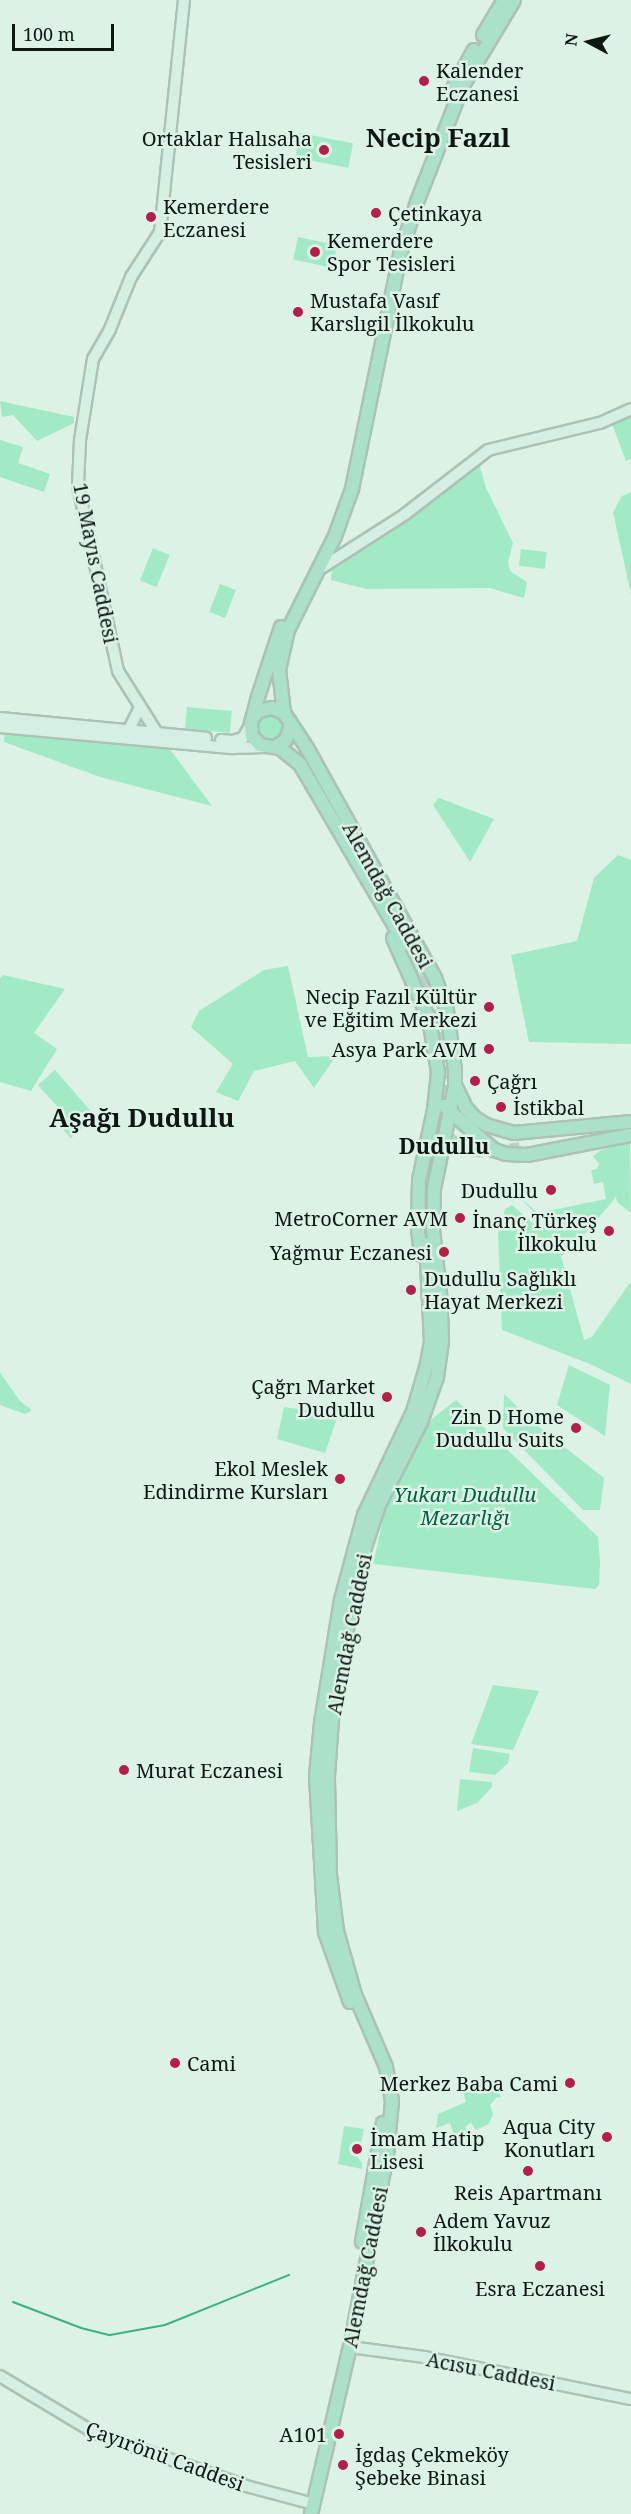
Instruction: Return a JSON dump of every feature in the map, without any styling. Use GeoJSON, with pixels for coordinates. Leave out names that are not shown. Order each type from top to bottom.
{"type":"FeatureCollection","features":[{"type":"Feature","properties":{"kind":"main road","name":"Alemdağ Caddesi"},"geometry":{"type":"LineString","coordinates":[[405,944],[300,764],[291,755],[255,741],[253,720],[281,627],[328,533],[344,487],[360,429],[413,202],[465,72],[504,0]]}},
{"type":"Feature","properties":{"kind":"main road","name":"Alemdağ Caddesi"},"geometry":{"type":"LineString","coordinates":[[465,72],[514,0]]}},
{"type":"Feature","properties":{"kind":"main road","name":"Alemdağ Caddesi"},"geometry":{"type":"LineString","coordinates":[[322,1776],[343,1648],[365,1547],[379,1505],[421,1422],[437,1377],[442,1340],[433,1209],[436,1171],[455,1086],[447,1011],[435,978],[287,717],[279,678],[282,649],[293,619],[336,536],[352,489],[360,429]]}},
{"type":"Feature","properties":{"kind":"main road"},"geometry":{"type":"LineString","coordinates":[[253,720],[265,708],[278,709],[287,717],[286,741],[270,747]]}},
{"type":"Feature","properties":{"kind":"main road","name":"Alemdağ Caddesi"},"geometry":{"type":"LineString","coordinates":[[317,791],[327,821],[400,951],[429,1019],[438,1072],[434,1110],[419,1180],[418,1205],[419,1240],[428,1296]]}},
{"type":"Feature","properties":{"kind":"main road"},"geometry":{"type":"LineString","coordinates":[[429,1019],[433,1011],[440,1008],[447,1011]]}},
{"type":"Feature","properties":{"kind":"main road"},"geometry":{"type":"LineString","coordinates":[[455,1070],[445,1074],[438,1072],[442,1091],[441,1102],[494,1150],[518,1151]]}},
{"type":"Feature","properties":{"kind":"main road"},"geometry":{"type":"LineString","coordinates":[[455,1086],[466,1108],[475,1119],[486,1125],[514,1132],[631,1122]]}},
{"type":"Feature","properties":{"kind":"main road"},"geometry":{"type":"LineString","coordinates":[[514,1132],[506,1136],[502,1145],[506,1152],[631,1135]]}},
{"type":"Feature","properties":{"kind":"main road","name":"Alemdağ Caddesi"},"geometry":{"type":"LineString","coordinates":[[308,2509],[346,2346],[378,2178],[385,2088],[325,1932],[321,1723],[341,1600],[364,1515],[413,1412],[427,1364],[431,1342],[426,1212],[428,1177]]}},
{"type":"Feature","properties":{"kind":"street","name":"19 Mayıs Caddesi"},"geometry":{"type":"LineString","coordinates":[[157,733],[118,671],[78,486],[80,440],[93,358],[110,329],[132,277],[160,232],[184,0]]}},
{"type":"Feature","properties":{"kind":"street"},"geometry":{"type":"LineString","coordinates":[[318,570],[404,515],[488,450],[600,423],[631,409]]}},
{"type":"Feature","properties":{"kind":"street"},"geometry":{"type":"LineString","coordinates":[[128,731],[140,707]]}},
{"type":"Feature","properties":{"kind":"street"},"geometry":{"type":"LineString","coordinates":[[0,718],[232,741],[243,738],[253,720]]}},
{"type":"Feature","properties":{"kind":"street"},"geometry":{"type":"LineString","coordinates":[[0,728],[233,748],[270,747]]}},
{"type":"Feature","properties":{"kind":"street","name":"Acısu Caddesi"},"geometry":{"type":"LineString","coordinates":[[346,2346],[424,2357],[631,2399]]}},
{"type":"Feature","properties":{"kind":"street","name":"Çayırönü Caddesi"},"geometry":{"type":"LineString","coordinates":[[0,2376],[95,2433],[308,2509]]}},
{"type":"Feature","properties":{"kind":"green space","name":"Ortaklar Halısaha Tesisleri"},"geometry":{"type":"Polygon","coordinates":[[[300,133],[353,143],[348,168],[295,158],[300,133]]]}},
{"type":"Feature","properties":{"kind":"green space","name":"Kemerdere Spor Tesisleri"},"geometry":{"type":"Polygon","coordinates":[[[298,237],[337,245],[332,268],[293,259],[298,237]]]}},
{"type":"Feature","properties":{"kind":"green space"},"geometry":{"type":"Polygon","coordinates":[[[0,401],[74,417],[74,423],[37,441],[13,415],[2,417],[0,401]]]}},
{"type":"Feature","properties":{"kind":"green space"},"geometry":{"type":"Polygon","coordinates":[[[631,414],[631,459],[626,461],[612,424],[631,414]]]}},
{"type":"Feature","properties":{"kind":"green space"},"geometry":{"type":"Polygon","coordinates":[[[0,440],[23,447],[18,463],[50,474],[44,492],[0,477],[0,440]]]}},
{"type":"Feature","properties":{"kind":"green space"},"geometry":{"type":"Polygon","coordinates":[[[479,463],[486,488],[513,543],[508,562],[510,571],[527,582],[524,598],[490,588],[366,589],[331,580],[332,569],[479,463]]]}},
{"type":"Feature","properties":{"kind":"green space"},"geometry":{"type":"Polygon","coordinates":[[[631,492],[631,594],[613,512],[622,496],[631,492]]]}},
{"type":"Feature","properties":{"kind":"green space"},"geometry":{"type":"Polygon","coordinates":[[[153,548],[170,555],[157,587],[140,580],[153,548]]]}},
{"type":"Feature","properties":{"kind":"green space"},"geometry":{"type":"Polygon","coordinates":[[[521,549],[547,552],[545,569],[519,566],[521,549]]]}},
{"type":"Feature","properties":{"kind":"green space"},"geometry":{"type":"Polygon","coordinates":[[[220,584],[236,590],[225,618],[209,612],[220,584]]]}},
{"type":"Feature","properties":{"kind":"green space"},"geometry":{"type":"Polygon","coordinates":[[[187,707],[232,711],[230,733],[185,729],[187,707]]]}},
{"type":"Feature","properties":{"kind":"green space"},"geometry":{"type":"Polygon","coordinates":[[[271,714],[281,718],[285,728],[281,738],[271,742],[261,738],[257,728],[261,718],[271,714]]]}},
{"type":"Feature","properties":{"kind":"green space"},"geometry":{"type":"Polygon","coordinates":[[[5,731],[169,748],[212,806],[100,777],[4,742],[5,731]]]}},
{"type":"Feature","properties":{"kind":"green space"},"geometry":{"type":"Polygon","coordinates":[[[439,798],[494,819],[470,862],[433,805],[439,798]]]}},
{"type":"Feature","properties":{"kind":"green space"},"geometry":{"type":"Polygon","coordinates":[[[618,855],[631,860],[631,1044],[529,1042],[511,955],[577,941],[594,878],[618,855]]]}},
{"type":"Feature","properties":{"kind":"green space"},"geometry":{"type":"Polygon","coordinates":[[[409,942],[441,1002],[430,1007],[420,979],[402,945],[409,942]]]}},
{"type":"Feature","properties":{"kind":"green space"},"geometry":{"type":"Polygon","coordinates":[[[288,966],[308,1057],[336,1056],[314,1088],[295,1061],[254,1071],[238,1101],[216,1092],[233,1064],[191,1027],[199,1011],[264,970],[288,966]]]}},
{"type":"Feature","properties":{"kind":"green space"},"geometry":{"type":"Polygon","coordinates":[[[3,975],[65,989],[34,1033],[57,1049],[31,1091],[0,1082],[0,978],[3,975]]]}},
{"type":"Feature","properties":{"kind":"green space"},"geometry":{"type":"Polygon","coordinates":[[[55,1070],[95,1116],[71,1138],[56,1122],[64,1114],[38,1085],[55,1070]]]}},
{"type":"Feature","properties":{"kind":"green space"},"geometry":{"type":"Polygon","coordinates":[[[630,1142],[631,1213],[617,1202],[616,1197],[573,1248],[561,1256],[584,1340],[592,1337],[631,1281],[631,1384],[590,1364],[502,1330],[498,1233],[505,1209],[512,1205],[536,1226],[548,1227],[549,1221],[541,1219],[516,1194],[538,1213],[606,1199],[603,1182],[594,1184],[591,1170],[597,1169],[599,1164],[593,1156],[601,1150],[630,1142]]]}},
{"type":"Feature","properties":{"kind":"green space"},"geometry":{"type":"Polygon","coordinates":[[[569,1365],[610,1385],[605,1436],[557,1405],[569,1365]]]}},
{"type":"Feature","properties":{"kind":"green space"},"geometry":{"type":"Polygon","coordinates":[[[0,1373],[21,1402],[32,1410],[25,1414],[0,1405],[0,1373]]]}},
{"type":"Feature","properties":{"kind":"green space"},"geometry":{"type":"Polygon","coordinates":[[[504,1394],[534,1423],[604,1478],[600,1510],[583,1510],[503,1428],[504,1394]]]}},
{"type":"Feature","properties":{"kind":"green space","name":"Yukarı Dudullu Mezarlığı"},"geometry":{"type":"Polygon","coordinates":[[[456,1400],[598,1537],[599,1585],[595,1589],[373,1564],[386,1506],[423,1431],[433,1418],[456,1400]]]}},
{"type":"Feature","properties":{"kind":"green space"},"geometry":{"type":"Polygon","coordinates":[[[284,1407],[338,1415],[325,1453],[277,1439],[284,1407]]]}},
{"type":"Feature","properties":{"kind":"green space"},"geometry":{"type":"Polygon","coordinates":[[[493,1685],[539,1691],[513,1750],[471,1744],[493,1685]]]}},
{"type":"Feature","properties":{"kind":"green space"},"geometry":{"type":"Polygon","coordinates":[[[473,1748],[510,1754],[508,1763],[495,1775],[469,1772],[473,1748]]]}},
{"type":"Feature","properties":{"kind":"green space"},"geometry":{"type":"Polygon","coordinates":[[[460,1779],[492,1782],[492,1787],[477,1803],[457,1811],[460,1779]]]}},
{"type":"Feature","properties":{"kind":"green space"},"geometry":{"type":"Polygon","coordinates":[[[491,2079],[496,2081],[501,2098],[497,2097],[490,2105],[493,2114],[489,2124],[476,2130],[471,2123],[465,2127],[469,2134],[455,2138],[450,2123],[436,2128],[438,2114],[466,2102],[463,2091],[468,2086],[491,2079]]]}},
{"type":"Feature","properties":{"kind":"green space"},"geometry":{"type":"Polygon","coordinates":[[[344,2126],[364,2129],[358,2158],[362,2163],[362,2169],[338,2164],[344,2126]]]}},
{"type":"Feature","properties":{"kind":"waterway"},"geometry":{"type":"LineString","coordinates":[[13,2302],[81,2328],[110,2335],[165,2325],[289,2275]]}},
{"type":"Feature","properties":{"kind":"tunnel"},"geometry":{"type":"LineString","coordinates":[[405,944],[436,1015],[445,1067],[442,1120],[428,1177]]}},
{"type":"Feature","properties":{"kind":"tunnel"},"geometry":{"type":"LineString","coordinates":[[443,1127],[450,1139],[471,1151],[492,1152],[520,1148]]}},
{"type":"Feature","properties":{"kind":"place","name":"Kalender Eczanesi"},"geometry":{"type":"Point","coordinates":[424,81]}},
{"type":"Feature","properties":{"kind":"place","name":"Ortaklar Halısaha Tesisleri"},"geometry":{"type":"Point","coordinates":[324,150]}},
{"type":"Feature","properties":{"kind":"place","name":"Çetinkaya"},"geometry":{"type":"Point","coordinates":[376,213]}},
{"type":"Feature","properties":{"kind":"place","name":"Kemerdere Eczanesi"},"geometry":{"type":"Point","coordinates":[151,217]}},
{"type":"Feature","properties":{"kind":"place","name":"Kemerdere Spor Tesisleri"},"geometry":{"type":"Point","coordinates":[315,252]}},
{"type":"Feature","properties":{"kind":"place","name":"Mustafa Vasıf Karslıgil İlkokulu"},"geometry":{"type":"Point","coordinates":[298,312]}},
{"type":"Feature","properties":{"kind":"place","name":"Necip Fazıl Kültür ve Eğitim Merkezi"},"geometry":{"type":"Point","coordinates":[489,1007]}},
{"type":"Feature","properties":{"kind":"place","name":"Asya Park AVM"},"geometry":{"type":"Point","coordinates":[489,1049]}},
{"type":"Feature","properties":{"kind":"place","name":"Çağrı"},"geometry":{"type":"Point","coordinates":[475,1081]}},
{"type":"Feature","properties":{"kind":"place","name":"İstikbal"},"geometry":{"type":"Point","coordinates":[501,1107]}},
{"type":"Feature","properties":{"kind":"place","name":"Dudullu"},"geometry":{"type":"Point","coordinates":[551,1190]}},
{"type":"Feature","properties":{"kind":"place","name":"MetroCorner AVM"},"geometry":{"type":"Point","coordinates":[460,1218]}},
{"type":"Feature","properties":{"kind":"place","name":"İnanç Türkeş İlkokulu"},"geometry":{"type":"Point","coordinates":[609,1231]}},
{"type":"Feature","properties":{"kind":"place","name":"Yağmur Eczanesi"},"geometry":{"type":"Point","coordinates":[444,1252]}},
{"type":"Feature","properties":{"kind":"place","name":"Dudullu Sağlıklı Hayat Merkezi"},"geometry":{"type":"Point","coordinates":[411,1290]}},
{"type":"Feature","properties":{"kind":"place","name":"Çağrı Market Dudullu"},"geometry":{"type":"Point","coordinates":[387,1397]}},
{"type":"Feature","properties":{"kind":"place","name":"Zin D Home Dudullu Suits"},"geometry":{"type":"Point","coordinates":[576,1428]}},
{"type":"Feature","properties":{"kind":"place","name":"Ekol Meslek Edindirme Kursları"},"geometry":{"type":"Point","coordinates":[340,1479]}},
{"type":"Feature","properties":{"kind":"place","name":"Murat Eczanesi"},"geometry":{"type":"Point","coordinates":[124,1770]}},
{"type":"Feature","properties":{"kind":"place","name":"Cami"},"geometry":{"type":"Point","coordinates":[175,2063]}},
{"type":"Feature","properties":{"kind":"place","name":"Merkez Baba Cami"},"geometry":{"type":"Point","coordinates":[570,2083]}},
{"type":"Feature","properties":{"kind":"place","name":"Aqua City Konutları"},"geometry":{"type":"Point","coordinates":[607,2137]}},
{"type":"Feature","properties":{"kind":"place","name":"İmam Hatip Lisesi"},"geometry":{"type":"Point","coordinates":[357,2149]}},
{"type":"Feature","properties":{"kind":"place","name":"Reis Apartmanı"},"geometry":{"type":"Point","coordinates":[528,2171]}},
{"type":"Feature","properties":{"kind":"place","name":"Adem Yavuz İlkokulu"},"geometry":{"type":"Point","coordinates":[421,2232]}},
{"type":"Feature","properties":{"kind":"place","name":"Esra Eczanesi"},"geometry":{"type":"Point","coordinates":[540,2266]}},
{"type":"Feature","properties":{"kind":"place","name":"A101"},"geometry":{"type":"Point","coordinates":[339,2434]}},
{"type":"Feature","properties":{"kind":"place","name":"İgdaş Çekmeköy Şebeke Binasi"},"geometry":{"type":"Point","coordinates":[343,2465]}},
{"type":"Feature","properties":{"kind":"district","name":"Necip Fazıl"},"geometry":{"type":"Point","coordinates":[438,138]}},
{"type":"Feature","properties":{"kind":"district","name":"Aşağı Dudullu"},"geometry":{"type":"Point","coordinates":[142,1118]}},
{"type":"Feature","properties":{"kind":"district","name":"Dudullu"},"geometry":{"type":"Point","coordinates":[444,1146]}}]}
